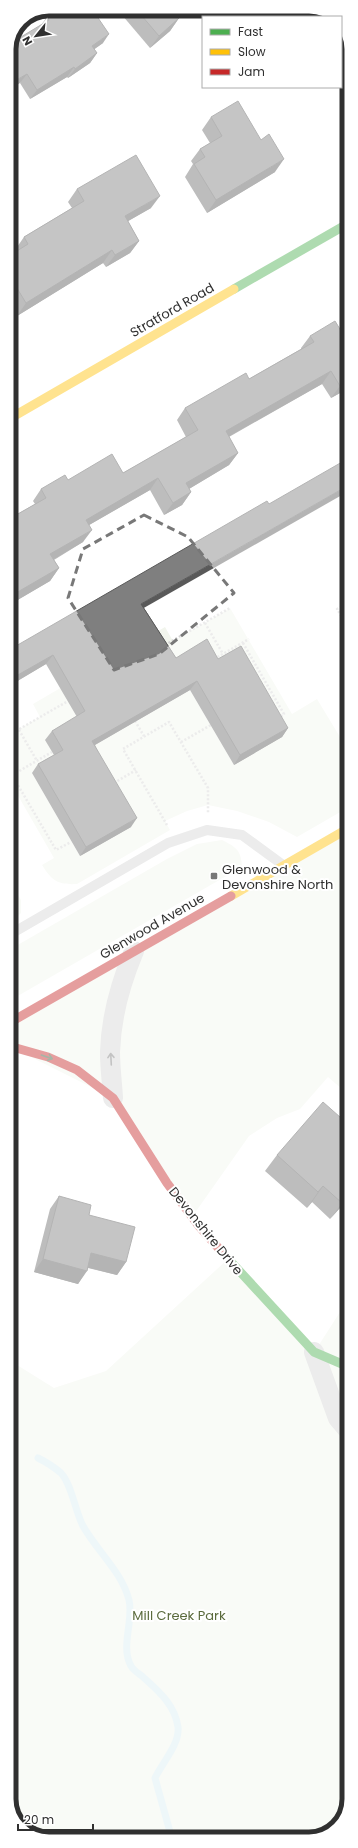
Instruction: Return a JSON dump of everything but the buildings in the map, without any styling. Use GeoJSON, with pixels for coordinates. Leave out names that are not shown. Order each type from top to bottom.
{"type":"FeatureCollection","features":[{"type":"Feature","properties":{"kind":"street","name":"Stratford Road"},"geometry":{"type":"LineString","coordinates":[[16,415],[342,227]]}},
{"type":"Feature","properties":{"kind":"street","name":"Glenwood Avenue"},"geometry":{"type":"LineString","coordinates":[[16,1019],[342,832]]}},
{"type":"Feature","properties":{"kind":"street","name":"Devonshire Drive"},"geometry":{"type":"LineString","coordinates":[[113,1098],[110,1052],[113,1023],[124,974],[134,951]]}},
{"type":"Feature","properties":{"kind":"street","name":"Devonshire Drive"},"geometry":{"type":"LineString","coordinates":[[16,1048],[48,1057],[77,1070],[113,1098],[168,1183],[199,1226],[241,1275],[314,1352],[342,1364]]}},
{"type":"Feature","properties":{"kind":"street","name":"Devonshire Drive"},"geometry":{"type":"LineString","coordinates":[[314,1352],[338,1418],[342,1423]]}},
{"type":"Feature","properties":{"kind":"lane"},"geometry":{"type":"LineString","coordinates":[[16,931],[168,843],[208,830],[242,835],[283,865]]}},
{"type":"Feature","properties":{"kind":"path"},"geometry":{"type":"LineString","coordinates":[[342,607],[337,610],[342,618]]}},
{"type":"Feature","properties":{"kind":"path"},"geometry":{"type":"LineString","coordinates":[[164,646],[230,608]]}},
{"type":"Feature","properties":{"kind":"path"},"geometry":{"type":"LineString","coordinates":[[204,623],[223,654]]}},
{"type":"Feature","properties":{"kind":"path"},"geometry":{"type":"LineString","coordinates":[[208,662],[249,639]]}},
{"type":"Feature","properties":{"kind":"path"},"geometry":{"type":"LineString","coordinates":[[242,643],[284,714],[273,721]]}},
{"type":"Feature","properties":{"kind":"path"},"geometry":{"type":"LineString","coordinates":[[16,732],[68,701]]}},
{"type":"Feature","properties":{"kind":"path"},"geometry":{"type":"LineString","coordinates":[[135,721],[144,736]]}},
{"type":"Feature","properties":{"kind":"path"},"geometry":{"type":"LineString","coordinates":[[176,840],[123,749],[169,722],[208,788],[208,830]]}},
{"type":"Feature","properties":{"kind":"path"},"geometry":{"type":"LineString","coordinates":[[181,742],[211,725]]}},
{"type":"Feature","properties":{"kind":"path"},"geometry":{"type":"LineString","coordinates":[[19,730],[37,761]]}},
{"type":"Feature","properties":{"kind":"path"},"geometry":{"type":"LineString","coordinates":[[16,773],[52,752]]}},
{"type":"Feature","properties":{"kind":"path"},"geometry":{"type":"LineString","coordinates":[[113,783],[136,770]]}},
{"type":"Feature","properties":{"kind":"path"},"geometry":{"type":"LineString","coordinates":[[16,782],[56,850],[71,842]]}},
{"type":"Feature","properties":{"kind":"highlighted area"},"geometry":{"type":"Polygon","coordinates":[[[144,515],[188,537],[234,593],[159,654],[114,670],[68,598],[83,549],[144,515]]]}},
{"type":"Feature","properties":{"kind":"green space"},"geometry":{"type":"Polygon","coordinates":[[[230,608],[292,714],[317,699],[342,740],[342,811],[297,837],[269,822],[237,811],[208,805],[187,811],[165,821],[170,830],[77,884],[60,883],[49,875],[42,865],[54,858],[16,792],[16,731],[40,717],[33,704],[165,627],[173,641],[230,608]],[[235,656],[79,721],[56,759],[32,773],[80,856],[86,750],[190,690],[234,765],[235,656]]]}},
{"type":"Feature","properties":{"kind":"green space"},"geometry":{"type":"Polygon","coordinates":[[[342,832],[342,1089],[328,1077],[300,1109],[277,1118],[249,1136],[192,1217],[113,1098],[16,1050],[16,1019],[342,832]]]}},
{"type":"Feature","properties":{"kind":"green space"},"geometry":{"type":"Polygon","coordinates":[[[222,840],[237,850],[242,867],[16,997],[16,946],[167,859],[197,844],[222,840]]]}},
{"type":"Feature","properties":{"kind":"green space"},"geometry":{"type":"Polygon","coordinates":[[[16,892],[21,900],[21,913],[16,918],[16,892]]]}},
{"type":"Feature","properties":{"kind":"green space","name":"Mill Creek Park"},"geometry":{"type":"Polygon","coordinates":[[[228,1259],[315,1351],[342,1309],[342,1799],[340,1812],[337,1818],[326,1828],[314,1832],[46,1832],[32,1828],[19,1814],[16,1804],[16,1364],[54,1388],[106,1371],[228,1259]]]}},
{"type":"Feature","properties":{"kind":"waterway"},"geometry":{"type":"LineString","coordinates":[[38,1458],[56,1469],[65,1478],[83,1526],[121,1580],[126,1590],[130,1608],[127,1650],[131,1666],[164,1698],[169,1704],[176,1719],[178,1727],[176,1740],[155,1778],[170,1832]]}},
{"type":"Feature","properties":{"kind":"traffic: fast"},"geometry":{"type":"LineString","coordinates":[[234,289],[342,227]]}},
{"type":"Feature","properties":{"kind":"traffic: fast"},"geometry":{"type":"LineString","coordinates":[[221,1251],[314,1352],[342,1364]]}},
{"type":"Feature","properties":{"kind":"traffic: slow"},"geometry":{"type":"LineString","coordinates":[[16,415],[234,289]]}},
{"type":"Feature","properties":{"kind":"traffic: slow"},"geometry":{"type":"LineString","coordinates":[[231,896],[342,832]]}},
{"type":"Feature","properties":{"kind":"traffic: jam"},"geometry":{"type":"LineString","coordinates":[[16,1019],[231,896]]}},
{"type":"Feature","properties":{"kind":"traffic: jam"},"geometry":{"type":"LineString","coordinates":[[16,1048],[48,1057],[77,1070],[113,1098],[167,1183],[199,1226],[221,1251]]}},
{"type":"Feature","properties":{"kind":"place","name":"Glenwood & Devonshire North"},"geometry":{"type":"Point","coordinates":[214,876]}}]}
